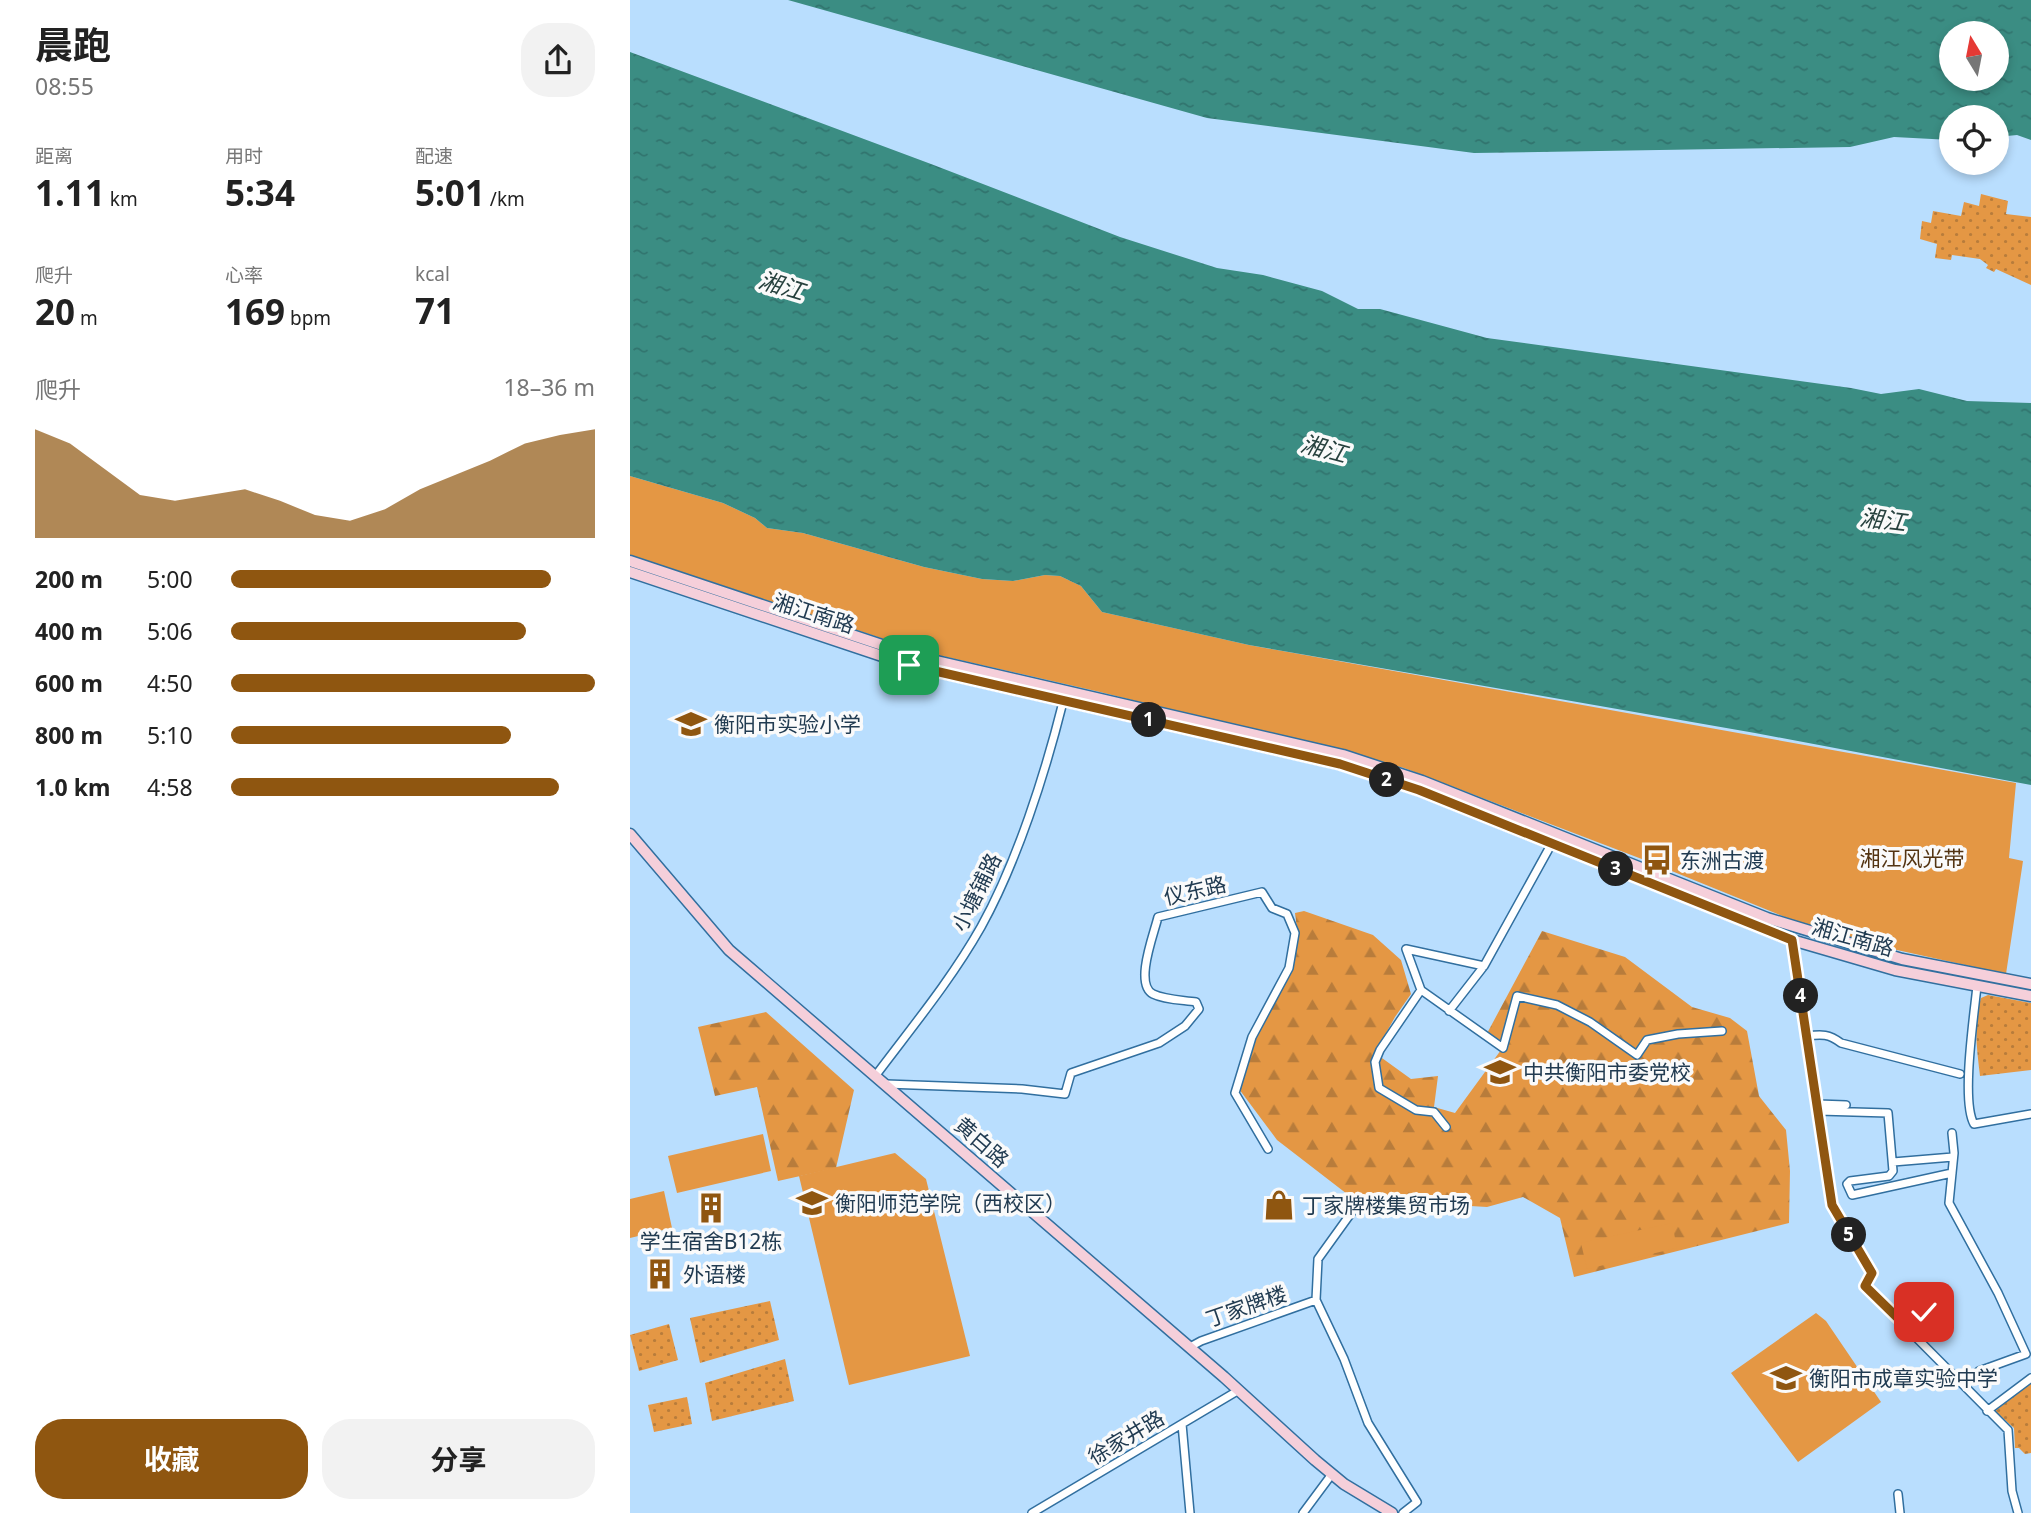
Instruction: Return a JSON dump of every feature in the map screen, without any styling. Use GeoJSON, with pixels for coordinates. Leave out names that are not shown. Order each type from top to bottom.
{"type":"FeatureCollection","features":[{"type":"Feature","properties":{"kind":"main road","name":"湘江南路"},"geometry":{"type":"LineString","coordinates":[[630,561],[915,656],[1343,755],[1422,780],[1768,918],[1825,937],[1902,959],[2031,984]]}},
{"type":"Feature","properties":{"kind":"main road","name":"湘江南路"},"geometry":{"type":"LineString","coordinates":[[630,572],[909,665],[1340,764],[1419,790],[1792,940],[1895,970],[2031,996]]}},
{"type":"Feature","properties":{"kind":"main road","name":"黄白路"},"geometry":{"type":"LineString","coordinates":[[630,835],[729,950],[1190,1347],[1332,1474],[1392,1513]]}},
{"type":"Feature","properties":{"kind":"street","name":"小塘铺路"},"geometry":{"type":"LineString","coordinates":[[876,1075],[944,985],[981,927],[1008,870],[1052,746],[1063,702]]}},
{"type":"Feature","properties":{"kind":"street"},"geometry":{"type":"LineString","coordinates":[[1449,1011],[1483,966],[1552,843]]}},
{"type":"Feature","properties":{"kind":"street","name":"仪东路"},"geometry":{"type":"LineString","coordinates":[[886,1084],[1023,1089],[1065,1094],[1071,1073],[1159,1043],[1185,1026],[1199,1009],[1196,1002],[1159,997],[1144,986],[1144,974],[1158,917],[1262,892],[1272,908],[1287,914],[1295,933],[1289,968],[1252,1037],[1235,1093],[1268,1149]]}},
{"type":"Feature","properties":{"kind":"street"},"geometry":{"type":"LineString","coordinates":[[1792,940],[1832,1205],[1872,1273],[1865,1286],[2008,1430],[2012,1491],[2018,1513]]}},
{"type":"Feature","properties":{"kind":"street"},"geometry":{"type":"LineString","coordinates":[[1483,966],[1406,949],[1421,990],[1503,1048],[1517,996],[1557,1005],[1590,1022],[1637,1055],[1647,1040],[1678,1034],[1722,1031]]}},
{"type":"Feature","properties":{"kind":"street"},"geometry":{"type":"LineString","coordinates":[[1977,986],[1969,1088],[1970,1117],[1975,1124],[2031,1114]]}},
{"type":"Feature","properties":{"kind":"street"},"geometry":{"type":"LineString","coordinates":[[1421,990],[1380,1050],[1375,1062],[1380,1088],[1416,1110],[1434,1112],[1446,1126]]}},
{"type":"Feature","properties":{"kind":"street"},"geometry":{"type":"LineString","coordinates":[[1807,1036],[1822,1034],[1841,1043],[1960,1074]]}},
{"type":"Feature","properties":{"kind":"street"},"geometry":{"type":"LineString","coordinates":[[1819,1107],[1888,1113],[1894,1171],[1889,1175],[1848,1182],[1850,1194],[1952,1173]]}},
{"type":"Feature","properties":{"kind":"street"},"geometry":{"type":"LineString","coordinates":[[1952,1133],[1949,1203],[2026,1354],[1979,1371],[1965,1384]]}},
{"type":"Feature","properties":{"kind":"street"},"geometry":{"type":"LineString","coordinates":[[1893,1162],[1953,1157]]}},
{"type":"Feature","properties":{"kind":"street"},"geometry":{"type":"LineString","coordinates":[[1354,1209],[1318,1259],[1315,1300],[1344,1359],[1368,1423],[1417,1502],[1403,1513]]}},
{"type":"Feature","properties":{"kind":"street","name":"丁家牌楼"},"geometry":{"type":"LineString","coordinates":[[1190,1347],[1315,1300]]}},
{"type":"Feature","properties":{"kind":"street"},"geometry":{"type":"LineString","coordinates":[[1908,1328],[1932,1305]]}},
{"type":"Feature","properties":{"kind":"street"},"geometry":{"type":"LineString","coordinates":[[1987,1410],[2031,1378]]}},
{"type":"Feature","properties":{"kind":"street","name":"徐家井路"},"geometry":{"type":"LineString","coordinates":[[1032,1513],[1239,1390]]}},
{"type":"Feature","properties":{"kind":"street"},"geometry":{"type":"LineString","coordinates":[[1182,1424],[1190,1513]]}},
{"type":"Feature","properties":{"kind":"street"},"geometry":{"type":"LineString","coordinates":[[1303,1513],[1332,1474]]}},
{"type":"Feature","properties":{"kind":"street"},"geometry":{"type":"LineString","coordinates":[[1898,1494],[1900,1513]]}},
{"type":"Feature","properties":{"kind":"green space"},"geometry":{"type":"Polygon","coordinates":[[[1981,194],[2008,201],[2006,214],[2031,217],[2031,285],[1996,269],[1994,272],[1986,268],[1988,265],[1980,259],[1952,255],[1951,260],[1935,258],[1937,244],[1920,239],[1922,221],[1931,223],[1933,211],[1961,216],[1964,202],[1979,206],[1981,194]]]}},
{"type":"Feature","properties":{"kind":"green space","name":"湘江风光带"},"geometry":{"type":"Polygon","coordinates":[[[630,476],[723,503],[755,518],[767,528],[803,533],[924,567],[982,579],[1013,581],[1045,575],[1060,576],[1081,586],[1102,612],[1249,645],[2016,783],[2009,858],[2023,861],[2006,974],[1847,939],[1404,768],[1100,692],[920,651],[630,555],[630,476]]]}},
{"type":"Feature","properties":{"kind":"green space","name":"中共衡阳市委党校"},"geometry":{"type":"Polygon","coordinates":[[[1304,911],[1373,935],[1401,960],[1411,994],[1375,1053],[1411,1079],[1438,1076],[1434,1107],[1455,1113],[1501,1050],[1484,1039],[1542,931],[1625,957],[1692,1007],[1730,1018],[1747,1031],[1759,1096],[1786,1130],[1790,1171],[1789,1223],[1574,1277],[1560,1218],[1523,1197],[1487,1207],[1437,1204],[1373,1214],[1277,1140],[1239,1089],[1256,1036],[1292,965],[1297,933],[1295,913],[1304,911]]]}},
{"type":"Feature","properties":{"kind":"green space"},"geometry":{"type":"Polygon","coordinates":[[[1988,995],[2031,1003],[2031,1070],[1980,1076],[1977,1017],[1981,998],[1988,995]]]}},
{"type":"Feature","properties":{"kind":"green space"},"geometry":{"type":"Polygon","coordinates":[[[766,1012],[854,1090],[836,1168],[778,1181],[757,1087],[715,1096],[698,1027],[766,1012]]]}},
{"type":"Feature","properties":{"kind":"green space"},"geometry":{"type":"Polygon","coordinates":[[[763,1134],[771,1171],[677,1193],[668,1156],[763,1134]]]}},
{"type":"Feature","properties":{"kind":"green space"},"geometry":{"type":"Polygon","coordinates":[[[895,1153],[926,1179],[970,1356],[849,1385],[799,1176],[895,1153]]]}},
{"type":"Feature","properties":{"kind":"green space"},"geometry":{"type":"Polygon","coordinates":[[[664,1191],[672,1228],[630,1238],[630,1199],[664,1191]]]}},
{"type":"Feature","properties":{"kind":"green space"},"geometry":{"type":"Polygon","coordinates":[[[1672,1223],[1677,1248],[1587,1269],[1581,1243],[1672,1223]]]}},
{"type":"Feature","properties":{"kind":"green space"},"geometry":{"type":"Polygon","coordinates":[[[770,1301],[779,1340],[700,1363],[690,1318],[770,1301]]]}},
{"type":"Feature","properties":{"kind":"green space"},"geometry":{"type":"Polygon","coordinates":[[[1816,1313],[1826,1321],[1881,1402],[1798,1462],[1731,1373],[1816,1313]]]}},
{"type":"Feature","properties":{"kind":"green space"},"geometry":{"type":"Polygon","coordinates":[[[669,1324],[678,1360],[639,1371],[630,1335],[669,1324]]]}},
{"type":"Feature","properties":{"kind":"green space"},"geometry":{"type":"Polygon","coordinates":[[[785,1359],[794,1401],[712,1421],[705,1383],[785,1359]]]}},
{"type":"Feature","properties":{"kind":"green space"},"geometry":{"type":"Polygon","coordinates":[[[2031,1383],[2031,1453],[2025,1454],[2015,1448],[2014,1428],[1995,1411],[2031,1383]]]}},
{"type":"Feature","properties":{"kind":"green space"},"geometry":{"type":"Polygon","coordinates":[[[687,1397],[692,1424],[654,1432],[648,1405],[687,1397]]]}},
{"type":"Feature","properties":{"kind":"water"},"geometry":{"type":"Polygon","coordinates":[[[788,0],[2031,0],[2031,140],[2017,135],[2009,136],[2009,105],[1939,105],[1939,139],[1894,137],[1850,147],[1474,153],[1207,118],[788,0]]]}},
{"type":"Feature","properties":{"kind":"water","name":"湘江"},"geometry":{"type":"Polygon","coordinates":[[[630,52],[1120,237],[1217,268],[1263,275],[1322,291],[1358,309],[1380,309],[1487,338],[1881,394],[1919,389],[1967,401],[2031,403],[2031,785],[1755,733],[1249,645],[1102,612],[1081,586],[1060,576],[1045,575],[1013,581],[982,579],[924,567],[803,533],[767,528],[755,518],[723,503],[630,476],[630,52]]]}},
{"type":"Feature","properties":{"kind":"place","name":"衡阳市实验小学"},"geometry":{"type":"Point","coordinates":[691,724]}},
{"type":"Feature","properties":{"kind":"place","name":"东洲古渡"},"geometry":{"type":"Point","coordinates":[1657,860]}},
{"type":"Feature","properties":{"kind":"place","name":"中共衡阳市委党校"},"geometry":{"type":"Point","coordinates":[1500,1072]}},
{"type":"Feature","properties":{"kind":"place","name":"衡阳师范学院（西校区）"},"geometry":{"type":"Point","coordinates":[812,1203]}},
{"type":"Feature","properties":{"kind":"place","name":"丁家牌楼集贸市场"},"geometry":{"type":"Point","coordinates":[1279,1205]}},
{"type":"Feature","properties":{"kind":"place","name":"学生宿舍B12栋"},"geometry":{"type":"Point","coordinates":[711,1208]}},
{"type":"Feature","properties":{"kind":"place","name":"外语楼"},"geometry":{"type":"Point","coordinates":[660,1274]}},
{"type":"Feature","properties":{"kind":"place","name":"衡阳市成章实验中学"},"geometry":{"type":"Point","coordinates":[1786,1378]}},
{"type":"Feature","properties":{"kind":"route"},"geometry":{"type":"LineString","coordinates":[[909,665],[1340,764],[1419,790],[1792,940],[1832,1205],[1872,1273],[1865,1286],[1908,1328],[1924,1312]]}}]}
